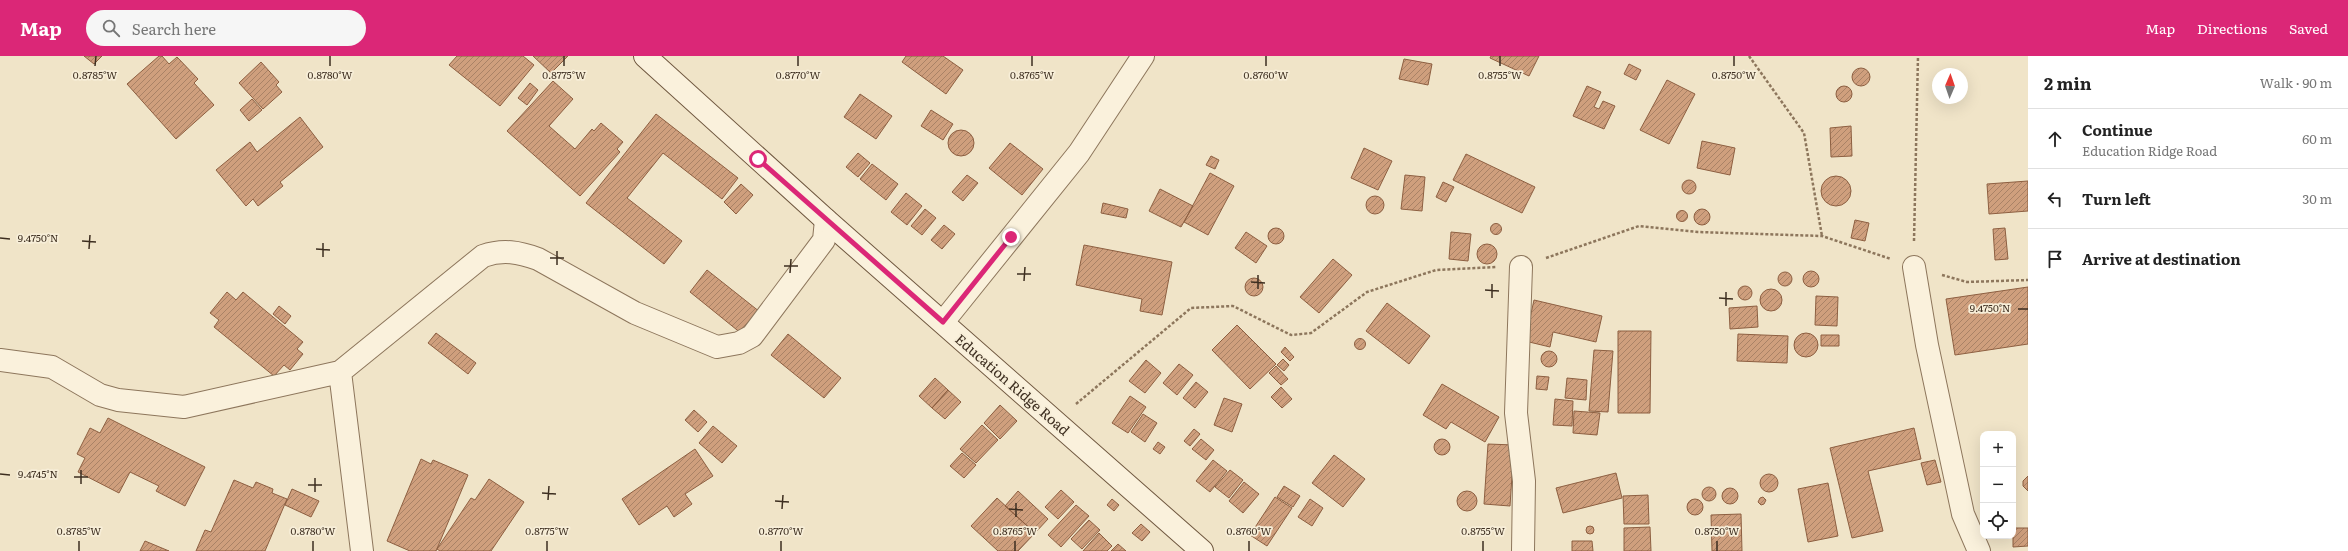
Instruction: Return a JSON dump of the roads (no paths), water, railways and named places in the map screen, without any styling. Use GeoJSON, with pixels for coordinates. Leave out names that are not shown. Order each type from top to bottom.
{"type":"FeatureCollection","features":[{"type":"Feature","properties":{"kind":"street","name":"Education Ridge Road"},"geometry":{"type":"LineString","coordinates":[[645,56],[826,220],[1202,551]]}},
{"type":"Feature","properties":{"kind":"street"},"geometry":{"type":"LineString","coordinates":[[943,322],[1079,153],[1144,56]]}},
{"type":"Feature","properties":{"kind":"street"},"geometry":{"type":"LineString","coordinates":[[0,360],[52,367],[100,395],[118,400],[184,407],[340,372],[484,256],[496,252],[522,253],[538,259],[634,313],[717,347],[739,342],[752,336],[824,240],[826,220]]}},
{"type":"Feature","properties":{"kind":"street"},"geometry":{"type":"LineString","coordinates":[[1521,267],[1516,414],[1524,481],[1523,551]]}},
{"type":"Feature","properties":{"kind":"street"},"geometry":{"type":"LineString","coordinates":[[1914,267],[1927,345],[1963,514],[1979,551]]}},
{"type":"Feature","properties":{"kind":"street"},"geometry":{"type":"LineString","coordinates":[[340,372],[362,551]]}}]}
